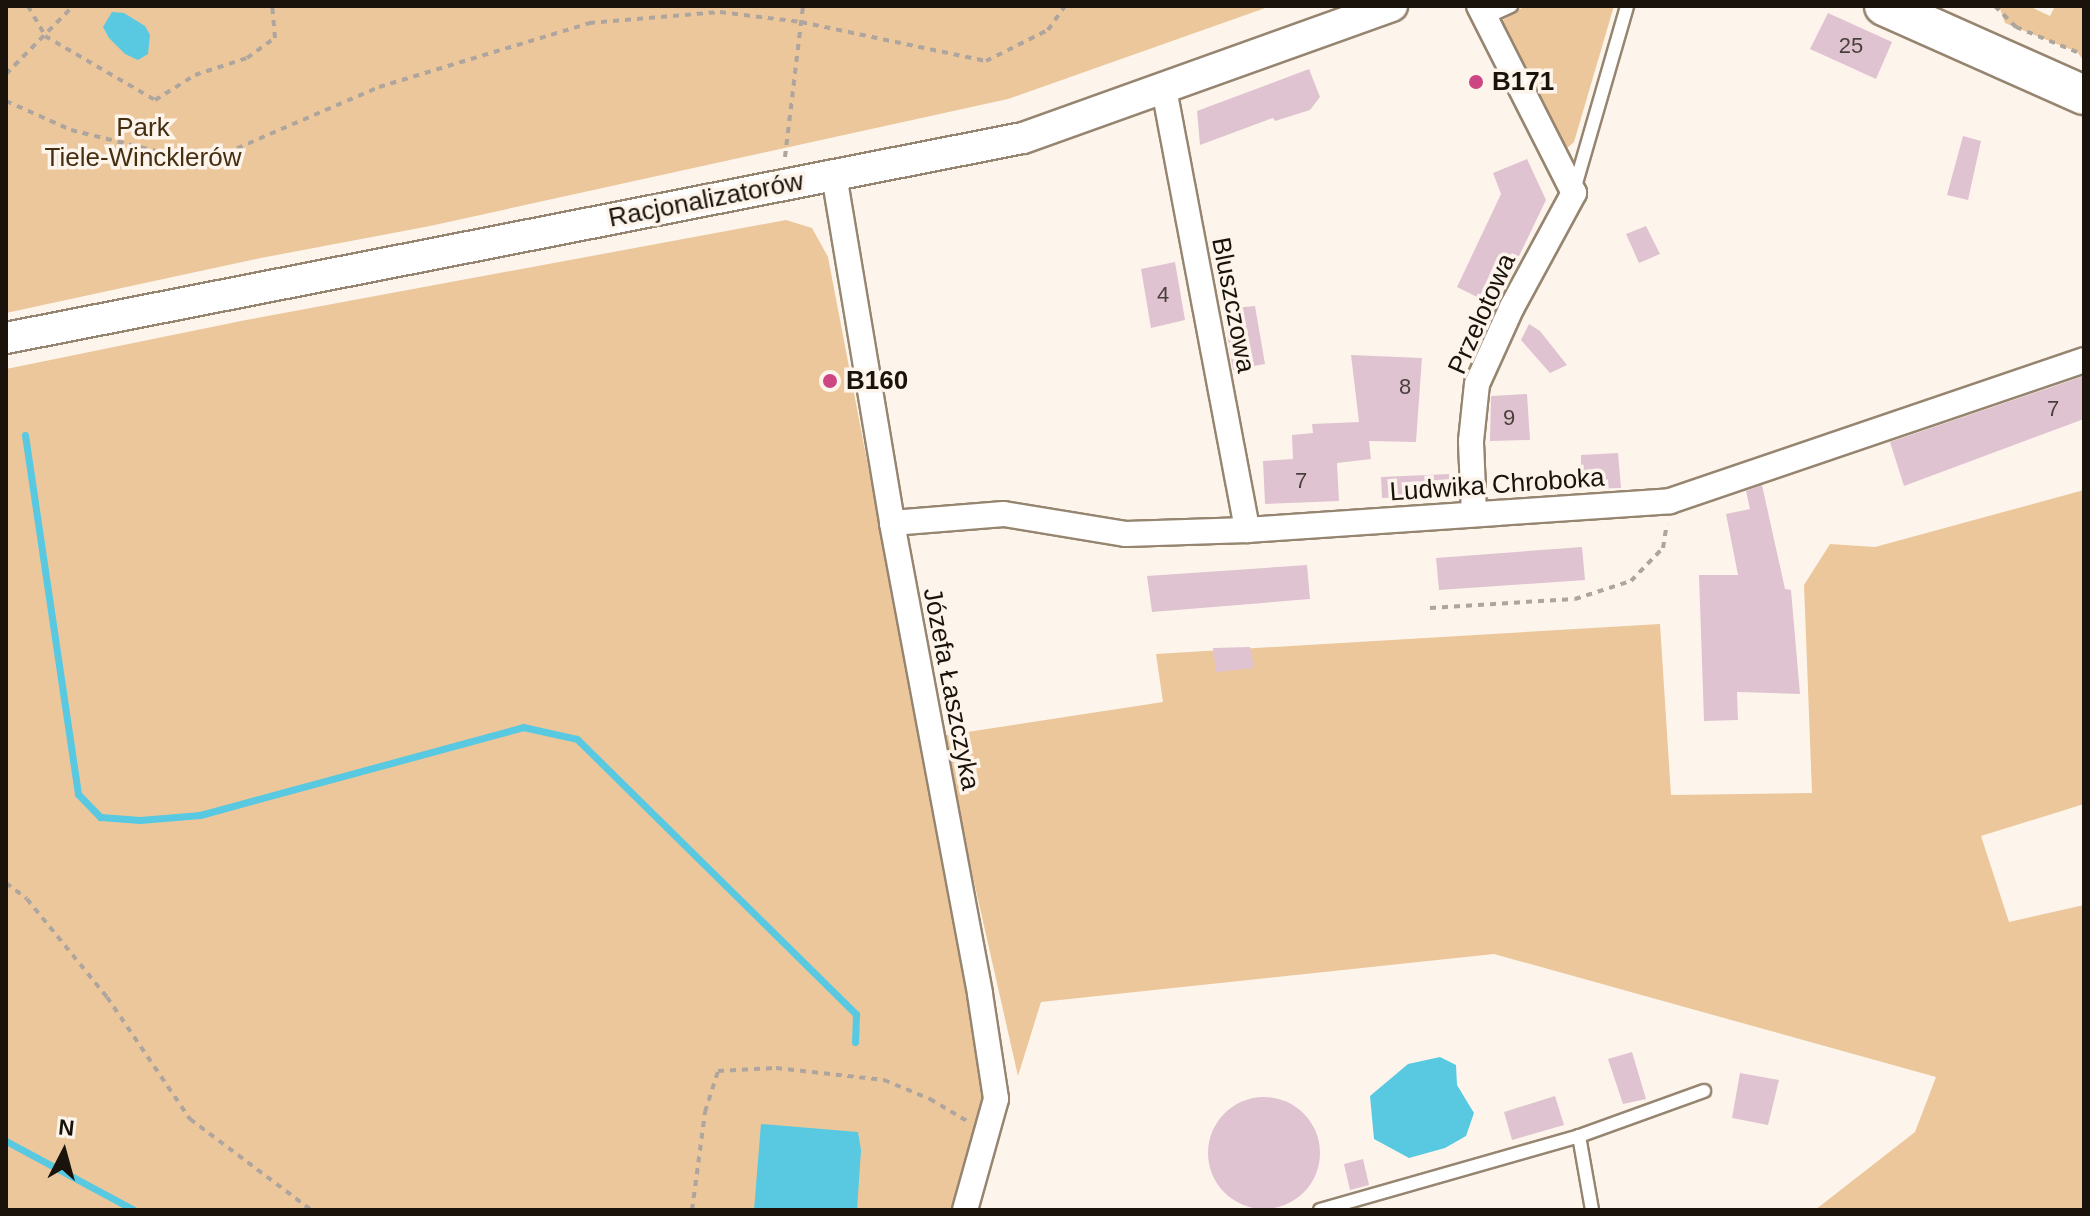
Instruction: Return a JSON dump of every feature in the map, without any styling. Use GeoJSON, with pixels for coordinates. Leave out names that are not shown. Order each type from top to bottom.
{"type":"FeatureCollection","features":[{"type":"Feature","properties":{"kind":"main road"},"geometry":{"type":"LineString","coordinates":[[1884,6],[2084,95]]}},
{"type":"Feature","properties":{"kind":"street","name":"Racjonalizatorów"},"geometry":{"type":"LineString","coordinates":[[6,338],[1023,138],[1392,6]]}},
{"type":"Feature","properties":{"kind":"street"},"geometry":{"type":"LineString","coordinates":[[1482,12],[1574,193]]}},
{"type":"Feature","properties":{"kind":"street","name":"Bluszczowa"},"geometry":{"type":"LineString","coordinates":[[1164,89],[1247,530]]}},
{"type":"Feature","properties":{"kind":"street","name":"Józefa Łaszczyka"},"geometry":{"type":"LineString","coordinates":[[834,175],[892,523],[996,1099],[965,1210]]}},
{"type":"Feature","properties":{"kind":"street","name":"Przelotowa"},"geometry":{"type":"LineString","coordinates":[[1474,514],[1471,441],[1477,384],[1512,307],[1574,193]]}},
{"type":"Feature","properties":{"kind":"street","name":"Ludwika Chroboka"},"geometry":{"type":"LineString","coordinates":[[892,523],[1004,514],[1126,534],[1247,530],[1670,501],[2084,360]]}},
{"type":"Feature","properties":{"kind":"lane"},"geometry":{"type":"LineString","coordinates":[[1482,12],[1511,6]]}},
{"type":"Feature","properties":{"kind":"lane"},"geometry":{"type":"LineString","coordinates":[[1574,193],[1627,6]]}},
{"type":"Feature","properties":{"kind":"lane"},"geometry":{"type":"LineString","coordinates":[[1320,1210],[1579,1136],[1704,1091]]}},
{"type":"Feature","properties":{"kind":"lane"},"geometry":{"type":"LineString","coordinates":[[1579,1136],[1592,1210]]}},
{"type":"Feature","properties":{"kind":"path"},"geometry":{"type":"LineString","coordinates":[[28,6],[45,36],[155,100],[195,75],[247,58],[275,38],[272,6]]}},
{"type":"Feature","properties":{"kind":"path"},"geometry":{"type":"LineString","coordinates":[[6,74],[73,6]]}},
{"type":"Feature","properties":{"kind":"path"},"geometry":{"type":"LineString","coordinates":[[776,186],[788,145],[803,6]]}},
{"type":"Feature","properties":{"kind":"path"},"geometry":{"type":"LineString","coordinates":[[6,101],[71,130],[168,154],[226,153],[379,87],[589,23],[720,12],[801,22],[986,61],[1048,30],[1065,6]]}},
{"type":"Feature","properties":{"kind":"path"},"geometry":{"type":"LineString","coordinates":[[1995,6],[2016,27],[2084,55]]}},
{"type":"Feature","properties":{"kind":"path"},"geometry":{"type":"LineString","coordinates":[[1430,608],[1575,599],[1631,581],[1663,548],[1670,501]]}},
{"type":"Feature","properties":{"kind":"path"},"geometry":{"type":"LineString","coordinates":[[6,883],[27,899],[107,997],[190,1119],[311,1210]]}},
{"type":"Feature","properties":{"kind":"path"},"geometry":{"type":"LineString","coordinates":[[692,1210],[705,1112],[718,1071],[776,1068],[884,1080],[930,1099],[986,1134]]}},
{"type":"Feature","properties":{"kind":"green space","name":"Park Tiele-Wincklerów"},"geometry":{"type":"Polygon","coordinates":[[[6,6],[1271,6],[1008,99],[430,226],[261,258],[6,313],[6,6]]]}},
{"type":"Feature","properties":{"kind":"green space"},"geometry":{"type":"Polygon","coordinates":[[[1525,6],[1614,6],[1574,142],[1566,149],[1562,149],[1500,22],[1525,6]]]}},
{"type":"Feature","properties":{"kind":"green space"},"geometry":{"type":"Polygon","coordinates":[[[1999,6],[2029,6],[2050,16],[2055,6],[2084,6],[2084,61],[2077,52],[2005,23],[1999,6]]]}},
{"type":"Feature","properties":{"kind":"green space"},"geometry":{"type":"Polygon","coordinates":[[[786,220],[812,228],[828,257],[985,1078],[986,1102],[954,1210],[6,1210],[6,369],[246,320],[786,220]]]}},
{"type":"Feature","properties":{"kind":"green space"},"geometry":{"type":"Polygon","coordinates":[[[2084,490],[2084,804],[1981,836],[2009,922],[2084,905],[2084,1210],[1815,1210],[1915,1132],[1936,1077],[1494,954],[1041,1002],[1018,1076],[941,736],[1163,702],[1156,654],[1660,624],[1671,795],[1812,793],[1804,585],[1830,544],[1875,547],[2084,490]]]}},
{"type":"Feature","properties":{"kind":"water"},"geometry":{"type":"Polygon","coordinates":[[[112,12],[124,13],[145,26],[150,35],[148,54],[138,60],[125,54],[109,38],[103,27],[112,12]]]}},
{"type":"Feature","properties":{"kind":"water"},"geometry":{"type":"Polygon","coordinates":[[[1440,1057],[1456,1065],[1457,1085],[1474,1113],[1466,1136],[1445,1148],[1409,1158],[1374,1139],[1370,1096],[1408,1064],[1440,1057]]]}},
{"type":"Feature","properties":{"kind":"water"},"geometry":{"type":"Polygon","coordinates":[[[761,1124],[858,1132],[861,1150],[857,1210],[754,1210],[761,1124]]]}},
{"type":"Feature","properties":{"kind":"building"},"geometry":{"type":"Polygon","coordinates":[[[1828,13],[1892,42],[1876,79],[1810,49],[1828,13]]]}},
{"type":"Feature","properties":{"kind":"building"},"geometry":{"type":"Polygon","coordinates":[[[1309,69],[1320,97],[1310,110],[1275,121],[1273,118],[1200,145],[1197,111],[1309,69]]]}},
{"type":"Feature","properties":{"kind":"building"},"geometry":{"type":"Polygon","coordinates":[[[1963,136],[1981,141],[1968,200],[1947,195],[1963,136]]]}},
{"type":"Feature","properties":{"kind":"building"},"geometry":{"type":"Polygon","coordinates":[[[1527,159],[1546,200],[1495,306],[1457,287],[1501,194],[1493,173],[1527,159]]]}},
{"type":"Feature","properties":{"kind":"building"},"geometry":{"type":"Polygon","coordinates":[[[1646,226],[1660,254],[1639,263],[1626,234],[1646,226]]]}},
{"type":"Feature","properties":{"kind":"building"},"geometry":{"type":"Polygon","coordinates":[[[1175,262],[1185,320],[1151,328],[1141,269],[1175,262]]]}},
{"type":"Feature","properties":{"kind":"building"},"geometry":{"type":"Polygon","coordinates":[[[1255,306],[1265,364],[1233,370],[1223,309],[1255,306]]]}},
{"type":"Feature","properties":{"kind":"building"},"geometry":{"type":"Polygon","coordinates":[[[1529,324],[1540,331],[1567,365],[1550,373],[1521,340],[1529,324]]]}},
{"type":"Feature","properties":{"kind":"building"},"geometry":{"type":"Polygon","coordinates":[[[1351,355],[1422,358],[1416,442],[1369,441],[1371,459],[1337,463],[1339,501],[1265,504],[1263,461],[1293,459],[1292,435],[1313,433],[1312,424],[1359,422],[1351,355]]]}},
{"type":"Feature","properties":{"kind":"building"},"geometry":{"type":"Polygon","coordinates":[[[2084,376],[2084,419],[1904,486],[1890,442],[2084,376]]]}},
{"type":"Feature","properties":{"kind":"building"},"geometry":{"type":"Polygon","coordinates":[[[1527,394],[1530,440],[1490,441],[1491,396],[1527,394]]]}},
{"type":"Feature","properties":{"kind":"building"},"geometry":{"type":"Polygon","coordinates":[[[1618,453],[1621,488],[1581,489],[1581,455],[1618,453]]]}},
{"type":"Feature","properties":{"kind":"building"},"geometry":{"type":"Polygon","coordinates":[[[1449,474],[1450,495],[1382,498],[1381,477],[1449,474]]]}},
{"type":"Feature","properties":{"kind":"building"},"geometry":{"type":"Polygon","coordinates":[[[1762,485],[1785,589],[1791,590],[1800,694],[1737,692],[1738,720],[1704,721],[1699,575],[1738,575],[1726,514],[1750,509],[1746,491],[1762,485]]]}},
{"type":"Feature","properties":{"kind":"building"},"geometry":{"type":"Polygon","coordinates":[[[1582,547],[1585,580],[1439,590],[1436,558],[1582,547]]]}},
{"type":"Feature","properties":{"kind":"building"},"geometry":{"type":"Polygon","coordinates":[[[1307,565],[1310,599],[1152,612],[1147,576],[1307,565]]]}},
{"type":"Feature","properties":{"kind":"building"},"geometry":{"type":"Polygon","coordinates":[[[1250,647],[1254,668],[1216,672],[1213,648],[1250,647]]]}},
{"type":"Feature","properties":{"kind":"building"},"geometry":{"type":"Polygon","coordinates":[[[1632,1052],[1646,1099],[1623,1104],[1608,1059],[1632,1052]]]}},
{"type":"Feature","properties":{"kind":"building"},"geometry":{"type":"Polygon","coordinates":[[[1740,1073],[1779,1080],[1768,1125],[1732,1118],[1740,1073]]]}},
{"type":"Feature","properties":{"kind":"building"},"geometry":{"type":"Polygon","coordinates":[[[1555,1096],[1564,1125],[1512,1140],[1504,1112],[1555,1096]]]}},
{"type":"Feature","properties":{"kind":"building"},"geometry":{"type":"Polygon","coordinates":[[[1264,1097],[1285,1101],[1304,1113],[1316,1132],[1320,1153],[1316,1174],[1304,1193],[1285,1205],[1264,1209],[1243,1205],[1224,1193],[1212,1174],[1208,1153],[1212,1132],[1224,1113],[1243,1101],[1264,1097]]]}},
{"type":"Feature","properties":{"kind":"building"},"geometry":{"type":"Polygon","coordinates":[[[1363,1159],[1369,1185],[1350,1190],[1344,1164],[1363,1159]]]}},
{"type":"Feature","properties":{"kind":"waterway"},"geometry":{"type":"LineString","coordinates":[[25,435],[78,794],[100,817],[140,820],[200,815],[523,727],[577,739],[856,1014],[855,1042]]}},
{"type":"Feature","properties":{"kind":"waterway"},"geometry":{"type":"LineString","coordinates":[[6,1141],[134,1210]]}},
{"type":"Feature","properties":{"kind":"place","name":"B171"},"geometry":{"type":"Point","coordinates":[1476,82]}},
{"type":"Feature","properties":{"kind":"place","name":"B160"},"geometry":{"type":"Point","coordinates":[830,381]}}]}
